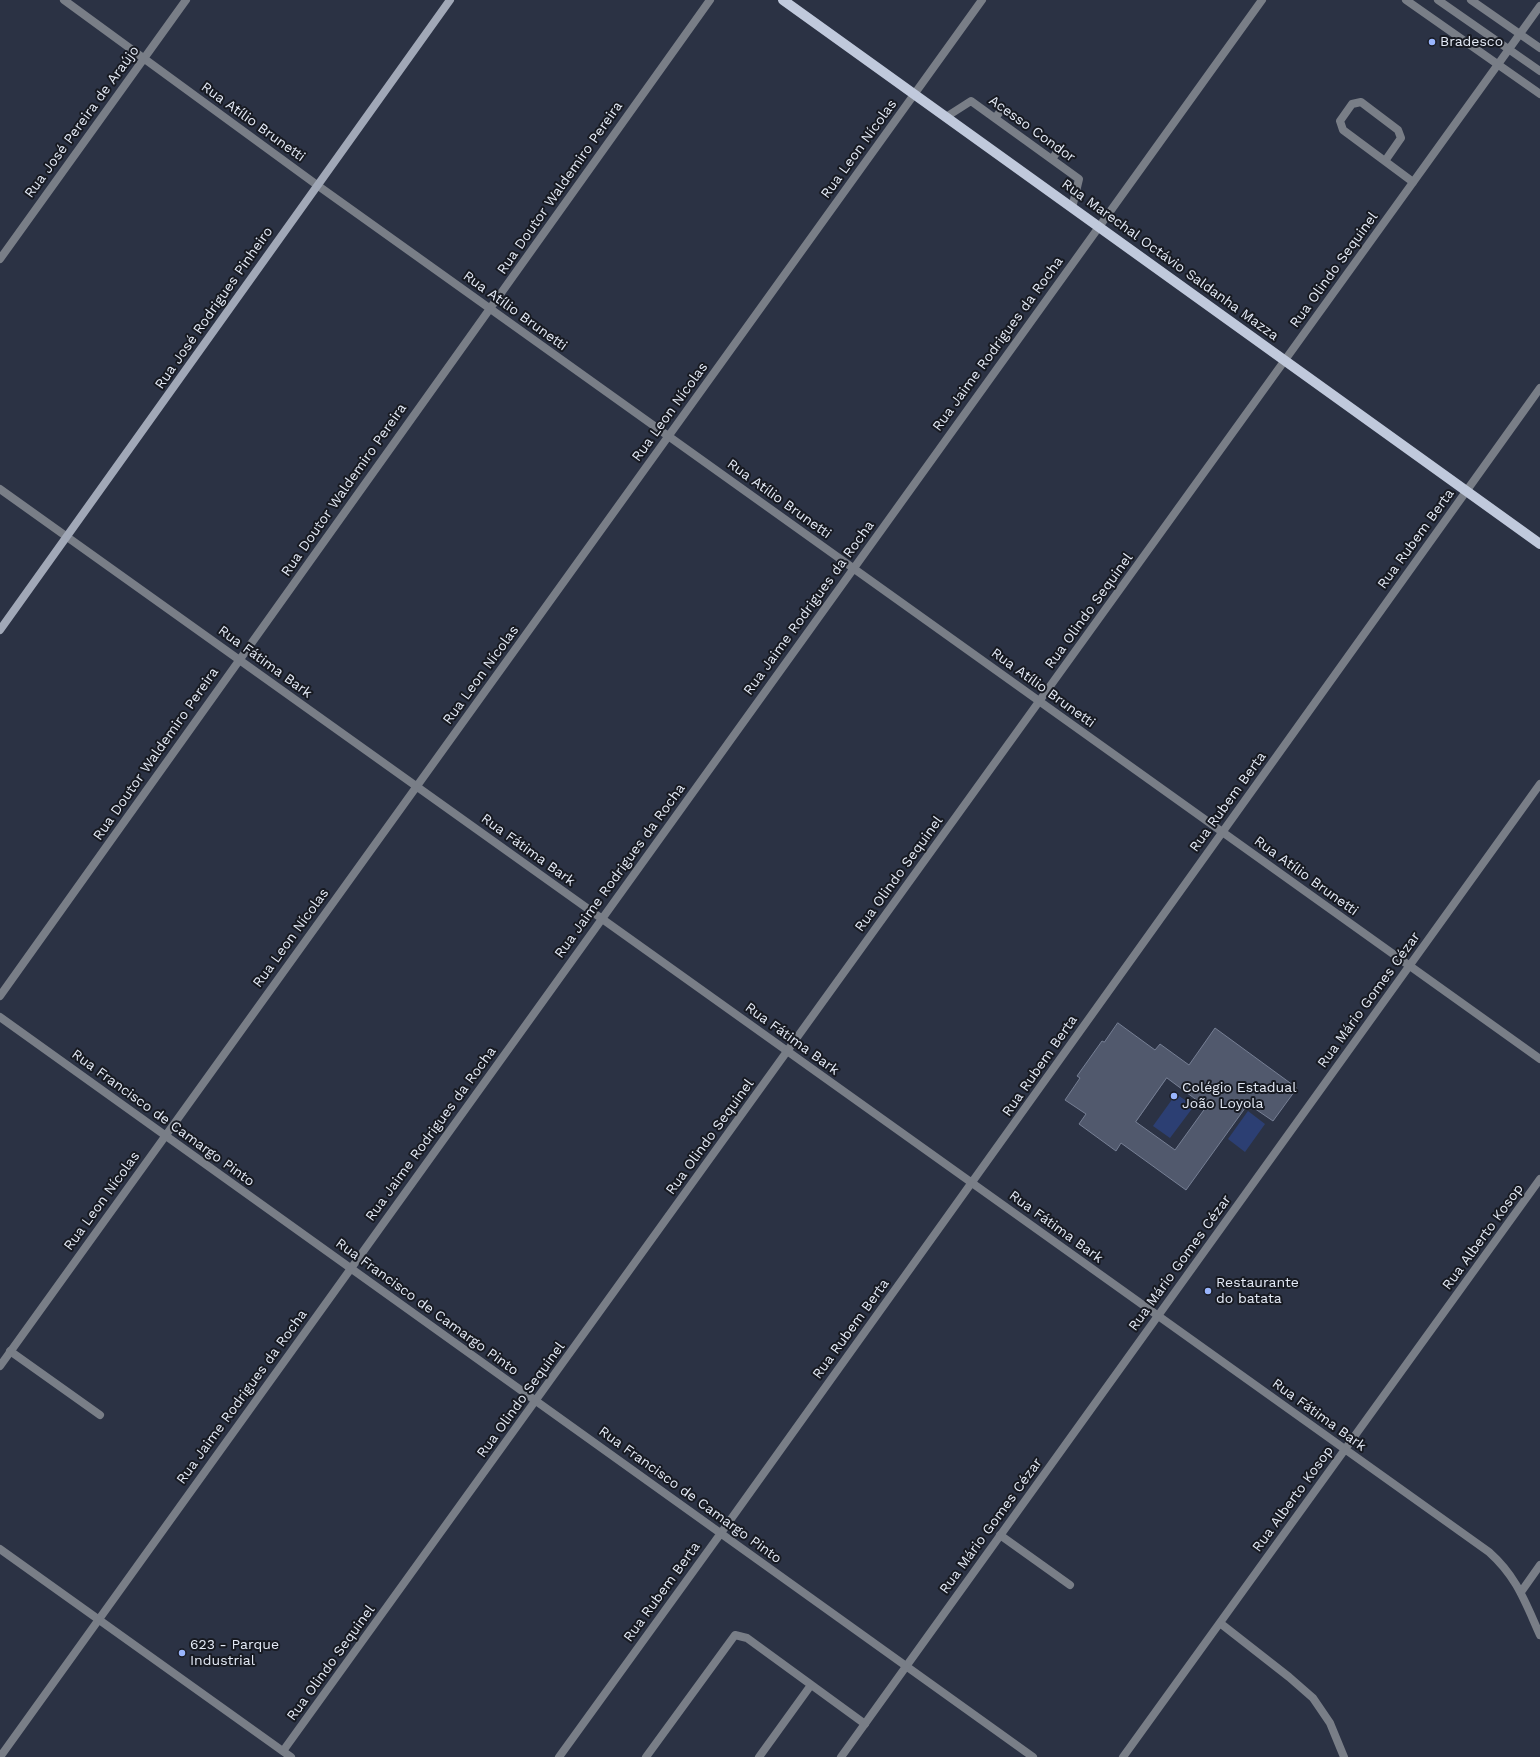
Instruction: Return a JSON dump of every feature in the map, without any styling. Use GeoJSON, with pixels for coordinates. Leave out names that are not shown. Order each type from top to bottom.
{"type":"FeatureCollection","features":[{"type":"Feature","properties":{"kind":"main road","name":"Rua José Rodrigues Pinheiro"},"geometry":{"type":"LineString","coordinates":[[0,630],[450,0]]}},
{"type":"Feature","properties":{"kind":"main road","name":"Rua Marechal Octávio Saldanha Mazza"},"geometry":{"type":"LineString","coordinates":[[783,0],[1540,544]]}},
{"type":"Feature","properties":{"kind":"street","name":"Rua Atílio Brunetti"},"geometry":{"type":"LineString","coordinates":[[64,0],[317,185],[1540,1059]]}},
{"type":"Feature","properties":{"kind":"street","name":"Rua José Pereira de Araújo"},"geometry":{"type":"LineString","coordinates":[[0,259],[186,0]]}},
{"type":"Feature","properties":{"kind":"street","name":"Rua Doutor Waldemiro Pereira"},"geometry":{"type":"LineString","coordinates":[[0,996],[710,0]]}},
{"type":"Feature","properties":{"kind":"street","name":"Rua Leon Nícolas"},"geometry":{"type":"LineString","coordinates":[[0,1366],[982,0]]}},
{"type":"Feature","properties":{"kind":"street","name":"Rua Jaime Rodrigues da Rocha"},"geometry":{"type":"LineString","coordinates":[[0,1757],[1262,0]]}},
{"type":"Feature","properties":{"kind":"street"},"geometry":{"type":"LineString","coordinates":[[1406,0],[1540,94]]}},
{"type":"Feature","properties":{"kind":"street"},"geometry":{"type":"LineString","coordinates":[[1438,0],[1540,71]]}},
{"type":"Feature","properties":{"kind":"street"},"geometry":{"type":"LineString","coordinates":[[1471,0],[1540,48]]}},
{"type":"Feature","properties":{"kind":"street","name":"Rua Olindo Sequinel"},"geometry":{"type":"LineString","coordinates":[[282,1754],[1540,6]]}},
{"type":"Feature","properties":{"kind":"street","name":"Acesso Condor"},"geometry":{"type":"LineString","coordinates":[[946,117],[971,101],[1052,159],[1079,179],[1072,208]]}},
{"type":"Feature","properties":{"kind":"street"},"geometry":{"type":"LineString","coordinates":[[1385,161],[1401,138],[1398,130],[1361,102],[1352,104],[1340,121],[1342,130],[1413,182]]}},
{"type":"Feature","properties":{"kind":"street"},"geometry":{"type":"LineString","coordinates":[[995,118],[1002,108]]}},
{"type":"Feature","properties":{"kind":"street"},"geometry":{"type":"LineString","coordinates":[[1052,159],[1059,149]]}},
{"type":"Feature","properties":{"kind":"street","name":"Rua Rubem Berta"},"geometry":{"type":"LineString","coordinates":[[559,1757],[721,1534],[1540,388]]}},
{"type":"Feature","properties":{"kind":"street","name":"Rua Fátima Bark"},"geometry":{"type":"LineString","coordinates":[[0,489],[1489,1552],[1512,1576],[1521,1592],[1540,1635]]}},
{"type":"Feature","properties":{"kind":"street","name":"Rua Mário Gomes Cézar"},"geometry":{"type":"LineString","coordinates":[[841,1757],[1540,784]]}},
{"type":"Feature","properties":{"kind":"street","name":"Rua Francisco de Camargo Pinto"},"geometry":{"type":"LineString","coordinates":[[0,1018],[1033,1757]]}},
{"type":"Feature","properties":{"kind":"street","name":"Rua Alberto Kosop"},"geometry":{"type":"LineString","coordinates":[[1123,1757],[1540,1179]]}},
{"type":"Feature","properties":{"kind":"street"},"geometry":{"type":"LineString","coordinates":[[10,1351],[100,1415]]}},
{"type":"Feature","properties":{"kind":"street"},"geometry":{"type":"LineString","coordinates":[[1000,1535],[1070,1585]]}},
{"type":"Feature","properties":{"kind":"street"},"geometry":{"type":"LineString","coordinates":[[0,1549],[282,1754],[291,1757]]}},
{"type":"Feature","properties":{"kind":"street"},"geometry":{"type":"LineString","coordinates":[[1521,1592],[1540,1565]]}},
{"type":"Feature","properties":{"kind":"street"},"geometry":{"type":"LineString","coordinates":[[1220,1623],[1289,1676],[1313,1698],[1330,1723],[1344,1757]]}},
{"type":"Feature","properties":{"kind":"street"},"geometry":{"type":"LineString","coordinates":[[646,1757],[735,1635],[746,1638],[865,1724]]}},
{"type":"Feature","properties":{"kind":"street"},"geometry":{"type":"LineString","coordinates":[[759,1757],[811,1685]]}},
{"type":"Feature","properties":{"kind":"shaded area"},"geometry":{"type":"Polygon","coordinates":[[[1176,1094],[1194,1106],[1170,1138],[1153,1126],[1176,1094]]]}},
{"type":"Feature","properties":{"kind":"shaded area"},"geometry":{"type":"Polygon","coordinates":[[[1248,1111],[1265,1124],[1245,1152],[1228,1139],[1248,1111]]]}},
{"type":"Feature","properties":{"kind":"building"},"geometry":{"type":"Polygon","coordinates":[[[1118,1023],[1155,1050],[1160,1044],[1189,1065],[1215,1028],[1297,1088],[1273,1121],[1248,1104],[1186,1190],[1121,1143],[1116,1151],[1079,1124],[1086,1114],[1065,1100],[1080,1078],[1077,1076],[1102,1041],[1104,1042],[1118,1023]],[[1167,1078],[1136,1122],[1175,1150],[1206,1107],[1167,1078]]]}},
{"type":"Feature","properties":{"kind":"place","name":"Bradesco"},"geometry":{"type":"Point","coordinates":[1432,42]}},
{"type":"Feature","properties":{"kind":"place","name":"Colégio Estadual João Loyola"},"geometry":{"type":"Point","coordinates":[1174,1096]}},
{"type":"Feature","properties":{"kind":"place","name":"Restaurante do batata"},"geometry":{"type":"Point","coordinates":[1208,1291]}},
{"type":"Feature","properties":{"kind":"place","name":"623 - Parque Industrial"},"geometry":{"type":"Point","coordinates":[182,1653]}}]}
